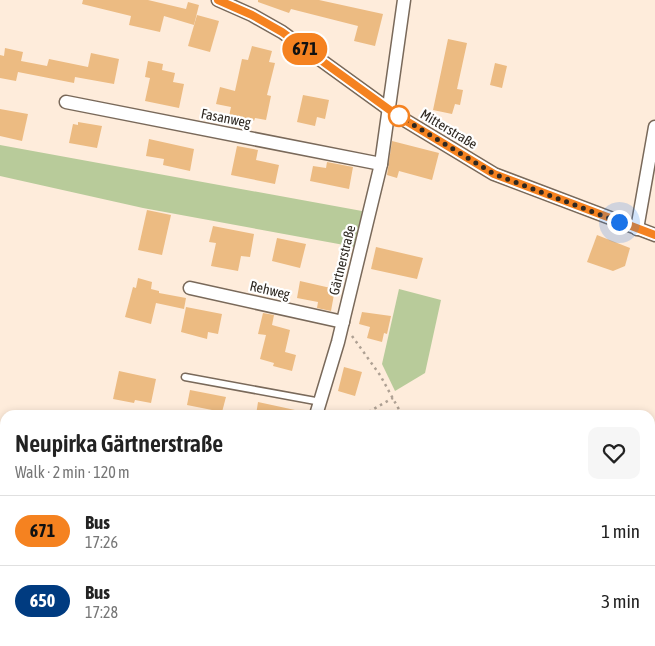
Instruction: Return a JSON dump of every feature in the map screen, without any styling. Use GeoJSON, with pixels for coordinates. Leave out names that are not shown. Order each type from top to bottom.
{"type":"FeatureCollection","features":[{"type":"Feature","properties":{"kind":"street","name":"Mitterstraße"},"geometry":{"type":"LineString","coordinates":[[218,0],[252,15],[282,32],[389,109],[494,174],[655,235]]}},
{"type":"Feature","properties":{"kind":"street","name":"Gärtnerstraße"},"geometry":{"type":"LineString","coordinates":[[318,410],[343,322],[381,164],[404,0]]}},
{"type":"Feature","properties":{"kind":"street","name":"Fasanweg"},"geometry":{"type":"LineString","coordinates":[[66,102],[381,164]]}},
{"type":"Feature","properties":{"kind":"street"},"geometry":{"type":"LineString","coordinates":[[637,229],[655,127]]}},
{"type":"Feature","properties":{"kind":"street","name":"Rehweg"},"geometry":{"type":"LineString","coordinates":[[190,288],[343,322]]}},
{"type":"Feature","properties":{"kind":"lane"},"geometry":{"type":"LineString","coordinates":[[186,377],[321,402]]}},
{"type":"Feature","properties":{"kind":"path"},"geometry":{"type":"LineString","coordinates":[[343,322],[380,375],[399,410]]}},
{"type":"Feature","properties":{"kind":"path"},"geometry":{"type":"LineString","coordinates":[[373,410],[393,398]]}},
{"type":"Feature","properties":{"kind":"green space"},"geometry":{"type":"Polygon","coordinates":[[[0,145],[362,211],[355,247],[143,208],[0,176],[0,145]]]}},
{"type":"Feature","properties":{"kind":"green space"},"geometry":{"type":"Polygon","coordinates":[[[399,289],[441,300],[425,373],[395,391],[382,364],[399,289]]]}},
{"type":"Feature","properties":{"kind":"building"},"geometry":{"type":"Polygon","coordinates":[[[83,0],[148,0],[186,9],[188,2],[199,5],[194,25],[164,16],[160,32],[129,25],[131,16],[82,4],[83,0]]]}},
{"type":"Feature","properties":{"kind":"building"},"geometry":{"type":"Polygon","coordinates":[[[258,0],[319,0],[383,14],[375,46],[354,41],[358,26],[291,9],[289,13],[258,2],[258,0]]]}},
{"type":"Feature","properties":{"kind":"building"},"geometry":{"type":"Polygon","coordinates":[[[197,15],[219,21],[210,52],[188,46],[197,15]]]}},
{"type":"Feature","properties":{"kind":"building"},"geometry":{"type":"Polygon","coordinates":[[[448,39],[467,43],[457,89],[463,90],[460,105],[455,104],[452,114],[433,110],[448,39]]]}},
{"type":"Feature","properties":{"kind":"building"},"geometry":{"type":"Polygon","coordinates":[[[252,46],[272,51],[269,62],[275,63],[267,95],[271,96],[266,120],[255,118],[254,121],[229,116],[231,107],[216,104],[220,87],[235,91],[242,59],[248,60],[252,46]]]}},
{"type":"Feature","properties":{"kind":"building"},"geometry":{"type":"Polygon","coordinates":[[[5,48],[23,52],[21,61],[47,66],[49,59],[88,67],[91,53],[119,59],[114,84],[75,77],[74,83],[18,72],[16,81],[0,78],[0,55],[4,56],[5,48]]]}},
{"type":"Feature","properties":{"kind":"building"},"geometry":{"type":"Polygon","coordinates":[[[148,61],[163,64],[162,70],[175,73],[173,82],[184,84],[179,108],[145,101],[150,78],[145,77],[148,61]]]}},
{"type":"Feature","properties":{"kind":"building"},"geometry":{"type":"Polygon","coordinates":[[[495,63],[507,66],[502,88],[490,85],[495,63]]]}},
{"type":"Feature","properties":{"kind":"building"},"geometry":{"type":"Polygon","coordinates":[[[303,95],[329,100],[325,119],[317,117],[315,126],[297,122],[303,95]]]}},
{"type":"Feature","properties":{"kind":"building"},"geometry":{"type":"Polygon","coordinates":[[[0,109],[28,114],[22,141],[0,136],[0,109]]]}},
{"type":"Feature","properties":{"kind":"building"},"geometry":{"type":"Polygon","coordinates":[[[78,122],[102,126],[97,148],[69,143],[73,124],[78,125],[78,122]]]}},
{"type":"Feature","properties":{"kind":"building"},"geometry":{"type":"Polygon","coordinates":[[[149,139],[194,149],[190,171],[163,165],[164,159],[146,156],[149,139]]]}},
{"type":"Feature","properties":{"kind":"building"},"geometry":{"type":"Polygon","coordinates":[[[392,141],[439,153],[432,180],[399,171],[397,178],[387,175],[392,141]]]}},
{"type":"Feature","properties":{"kind":"building"},"geometry":{"type":"Polygon","coordinates":[[[237,146],[258,150],[256,160],[279,165],[275,184],[231,175],[237,146]]]}},
{"type":"Feature","properties":{"kind":"building"},"geometry":{"type":"Polygon","coordinates":[[[327,162],[353,167],[349,189],[310,181],[313,166],[326,168],[327,162]]]}},
{"type":"Feature","properties":{"kind":"building"},"geometry":{"type":"Polygon","coordinates":[[[147,210],[171,215],[162,255],[138,250],[147,210]]]}},
{"type":"Feature","properties":{"kind":"building"},"geometry":{"type":"Polygon","coordinates":[[[213,226],[254,234],[250,257],[241,256],[238,271],[211,266],[216,243],[209,242],[213,226]]]}},
{"type":"Feature","properties":{"kind":"building"},"geometry":{"type":"Polygon","coordinates":[[[597,235],[630,248],[625,266],[613,271],[587,262],[597,235]]]}},
{"type":"Feature","properties":{"kind":"building"},"geometry":{"type":"Polygon","coordinates":[[[277,238],[306,244],[300,268],[272,261],[277,238]]]}},
{"type":"Feature","properties":{"kind":"building"},"geometry":{"type":"Polygon","coordinates":[[[376,247],[423,258],[417,279],[371,269],[376,247]]]}},
{"type":"Feature","properties":{"kind":"building"},"geometry":{"type":"Polygon","coordinates":[[[138,278],[152,282],[151,289],[159,291],[159,293],[186,298],[184,309],[156,303],[151,324],[125,317],[133,287],[136,288],[138,278]]]}},
{"type":"Feature","properties":{"kind":"building"},"geometry":{"type":"Polygon","coordinates":[[[300,281],[335,289],[331,311],[317,308],[318,302],[297,298],[300,281]]]}},
{"type":"Feature","properties":{"kind":"building"},"geometry":{"type":"Polygon","coordinates":[[[186,307],[222,314],[218,334],[208,332],[207,339],[181,332],[186,307]]]}},
{"type":"Feature","properties":{"kind":"building"},"geometry":{"type":"Polygon","coordinates":[[[362,312],[391,316],[387,334],[384,333],[382,342],[367,338],[370,327],[359,324],[362,312]]]}},
{"type":"Feature","properties":{"kind":"building"},"geometry":{"type":"Polygon","coordinates":[[[263,313],[274,315],[272,325],[290,330],[285,352],[296,355],[292,371],[273,366],[274,363],[260,359],[266,335],[258,334],[263,313]]]}},
{"type":"Feature","properties":{"kind":"building"},"geometry":{"type":"Polygon","coordinates":[[[344,367],[362,372],[355,396],[338,391],[344,367]]]}},
{"type":"Feature","properties":{"kind":"building"},"geometry":{"type":"Polygon","coordinates":[[[119,371],[156,379],[151,403],[135,400],[134,403],[113,399],[119,371]]]}},
{"type":"Feature","properties":{"kind":"building"},"geometry":{"type":"Polygon","coordinates":[[[190,390],[226,397],[223,410],[187,405],[190,390]]]}},
{"type":"Feature","properties":{"kind":"building"},"geometry":{"type":"Polygon","coordinates":[[[258,402],[295,410],[257,410],[258,402]]]}},
{"type":"Feature","properties":{"kind":"bus line","name":"671"},"geometry":{"type":"LineString","coordinates":[[218,0],[252,15],[282,32],[398,116],[494,174],[655,235]]}},
{"type":"Feature","properties":{"kind":"route"},"geometry":{"type":"LineString","coordinates":[[399,116],[494,174],[619,222]]}}]}
